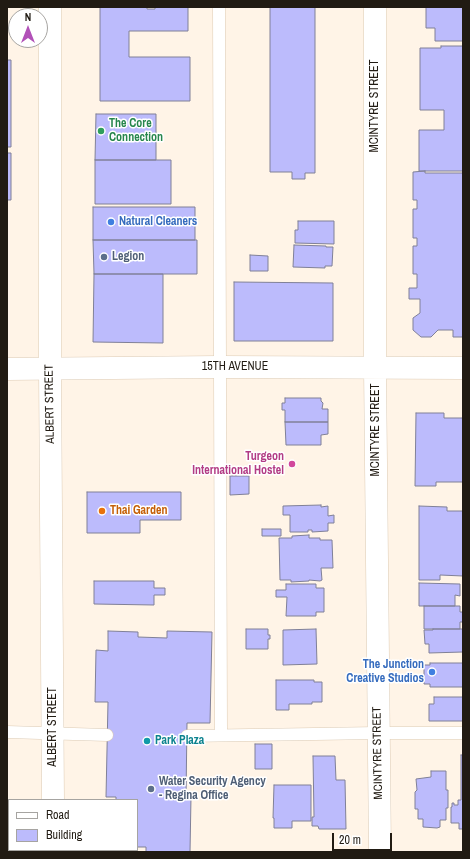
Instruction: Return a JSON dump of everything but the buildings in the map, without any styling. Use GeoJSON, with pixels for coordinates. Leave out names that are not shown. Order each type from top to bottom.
{"type":"FeatureCollection","features":[{"type":"Feature","properties":{"kind":"street","name":"ALBERT STREET"},"geometry":{"type":"LineString","coordinates":[[50,7],[50,369],[53,799]]}},
{"type":"Feature","properties":{"kind":"street","name":"MCINTYRE STREET"},"geometry":{"type":"LineString","coordinates":[[376,7],[375,368],[380,852]]}},
{"type":"Feature","properties":{"kind":"street","name":"15TH AVENUE"},"geometry":{"type":"LineString","coordinates":[[7,369],[219,367],[463,368]]}},
{"type":"Feature","properties":{"kind":"lane"},"geometry":{"type":"LineString","coordinates":[[219,7],[221,735]]}},
{"type":"Feature","properties":{"kind":"lane"},"geometry":{"type":"LineString","coordinates":[[7,732],[107,734]]}},
{"type":"Feature","properties":{"kind":"lane"},"geometry":{"type":"LineString","coordinates":[[187,736],[463,733]]}},
{"type":"Feature","properties":{"kind":"place","name":"The Core Connection"},"geometry":{"type":"Point","coordinates":[101,131]}},
{"type":"Feature","properties":{"kind":"place","name":"Natural Cleaners"},"geometry":{"type":"Point","coordinates":[111,222]}},
{"type":"Feature","properties":{"kind":"place","name":"Legion"},"geometry":{"type":"Point","coordinates":[104,257]}},
{"type":"Feature","properties":{"kind":"place","name":"Turgeon International Hostel"},"geometry":{"type":"Point","coordinates":[292,464]}},
{"type":"Feature","properties":{"kind":"place","name":"Thai Garden"},"geometry":{"type":"Point","coordinates":[102,511]}},
{"type":"Feature","properties":{"kind":"place","name":"The Junction Creative Studios"},"geometry":{"type":"Point","coordinates":[432,672]}},
{"type":"Feature","properties":{"kind":"place","name":"Park Plaza"},"geometry":{"type":"Point","coordinates":[147,741]}},
{"type":"Feature","properties":{"kind":"place","name":"Water Security Agency - Regina Office"},"geometry":{"type":"Point","coordinates":[151,789]}}]}
